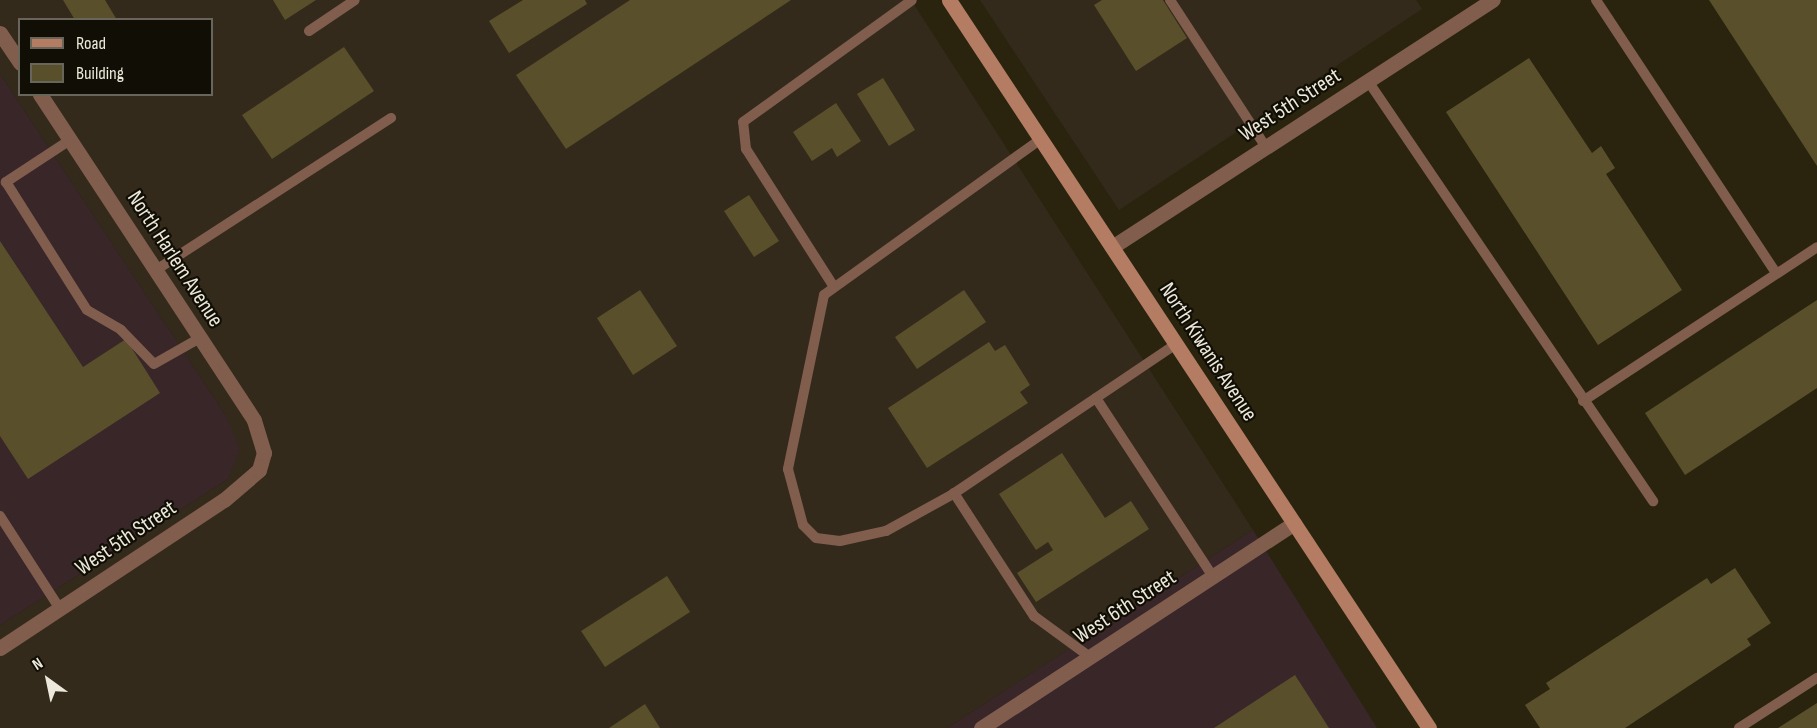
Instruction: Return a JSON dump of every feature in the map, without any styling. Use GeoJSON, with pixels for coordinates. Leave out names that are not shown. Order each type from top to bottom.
{"type":"FeatureCollection","features":[{"type":"Feature","properties":{"kind":"main road","name":"North Kiwanis Avenue"},"geometry":{"type":"LineString","coordinates":[[949,0],[1429,728]]}},
{"type":"Feature","properties":{"kind":"street","name":"West 5th Street"},"geometry":{"type":"LineString","coordinates":[[1112,247],[1493,0]]}},
{"type":"Feature","properties":{"kind":"street"},"geometry":{"type":"LineString","coordinates":[[2,39],[18,60]]}},
{"type":"Feature","properties":{"kind":"street","name":"North Harlem Avenue"},"geometry":{"type":"LineString","coordinates":[[41,96],[254,420],[264,453]]}},
{"type":"Feature","properties":{"kind":"street","name":"West 5th Street"},"geometry":{"type":"LineString","coordinates":[[0,648],[246,484],[264,453]]}},
{"type":"Feature","properties":{"kind":"street","name":"West 6th Street"},"geometry":{"type":"LineString","coordinates":[[981,728],[1294,523]]}},
{"type":"Feature","properties":{"kind":"lane"},"geometry":{"type":"LineString","coordinates":[[309,31],[355,0]]}},
{"type":"Feature","properties":{"kind":"lane"},"geometry":{"type":"LineString","coordinates":[[834,287],[746,150],[743,122],[912,0]]}},
{"type":"Feature","properties":{"kind":"lane"},"geometry":{"type":"LineString","coordinates":[[1170,0],[1266,147]]}},
{"type":"Feature","properties":{"kind":"lane"},"geometry":{"type":"LineString","coordinates":[[1596,0],[1776,273]]}},
{"type":"Feature","properties":{"kind":"lane"},"geometry":{"type":"LineString","coordinates":[[1368,81],[1653,501]]}},
{"type":"Feature","properties":{"kind":"lane"},"geometry":{"type":"LineString","coordinates":[[156,270],[391,118]]}},
{"type":"Feature","properties":{"kind":"lane"},"geometry":{"type":"LineString","coordinates":[[1041,139],[824,295],[788,469],[803,525],[816,538],[840,541],[886,531],[954,493],[1176,344]]}},
{"type":"Feature","properties":{"kind":"lane"},"geometry":{"type":"LineString","coordinates":[[70,140],[6,182],[87,310],[121,330],[153,364],[200,338]]}},
{"type":"Feature","properties":{"kind":"lane"},"geometry":{"type":"LineString","coordinates":[[1583,401],[1817,247]]}},
{"type":"Feature","properties":{"kind":"lane"},"geometry":{"type":"LineString","coordinates":[[1096,398],[1213,577]]}},
{"type":"Feature","properties":{"kind":"lane"},"geometry":{"type":"LineString","coordinates":[[954,493],[1034,616],[1090,657]]}},
{"type":"Feature","properties":{"kind":"lane"},"geometry":{"type":"LineString","coordinates":[[0,516],[60,609]]}},
{"type":"Feature","properties":{"kind":"lane"},"geometry":{"type":"LineString","coordinates":[[1739,728],[1817,678]]}},
{"type":"Feature","properties":{"kind":"shaded area"},"geometry":{"type":"Polygon","coordinates":[[[0,0],[911,0],[1253,530],[947,728],[0,728],[0,625],[228,479],[226,416],[0,74],[0,0]]]}},
{"type":"Feature","properties":{"kind":"shaded area"},"geometry":{"type":"Polygon","coordinates":[[[980,0],[1416,0],[1422,9],[1119,210],[980,0]]]}},
{"type":"Feature","properties":{"kind":"shaded area"},"geometry":{"type":"Polygon","coordinates":[[[0,74],[226,416],[240,449],[228,479],[0,625],[0,74]]]}},
{"type":"Feature","properties":{"kind":"shaded area"},"geometry":{"type":"Polygon","coordinates":[[[1253,530],[1377,728],[947,728],[1253,530]]]}},
{"type":"Feature","properties":{"kind":"building"},"geometry":{"type":"Polygon","coordinates":[[[63,0],[105,0],[116,18],[74,18],[63,0]]]}},
{"type":"Feature","properties":{"kind":"building"},"geometry":{"type":"Polygon","coordinates":[[[273,0],[316,0],[285,20],[273,0]]]}},
{"type":"Feature","properties":{"kind":"building"},"geometry":{"type":"Polygon","coordinates":[[[523,0],[585,0],[587,4],[509,53],[489,21],[523,0]]]}},
{"type":"Feature","properties":{"kind":"building"},"geometry":{"type":"Polygon","coordinates":[[[630,0],[791,0],[566,149],[516,75],[630,0]]]}},
{"type":"Feature","properties":{"kind":"building"},"geometry":{"type":"Polygon","coordinates":[[[1102,0],[1163,0],[1187,38],[1136,71],[1094,5],[1102,0]]]}},
{"type":"Feature","properties":{"kind":"building"},"geometry":{"type":"Polygon","coordinates":[[[1709,0],[1817,0],[1817,166],[1709,0]]]}},
{"type":"Feature","properties":{"kind":"building"},"geometry":{"type":"Polygon","coordinates":[[[344,47],[374,91],[272,159],[242,115],[344,47]]]}},
{"type":"Feature","properties":{"kind":"building"},"geometry":{"type":"Polygon","coordinates":[[[1529,58],[1592,153],[1601,146],[1615,168],[1606,174],[1682,290],[1598,345],[1446,112],[1529,58]]]}},
{"type":"Feature","properties":{"kind":"building"},"geometry":{"type":"Polygon","coordinates":[[[883,78],[915,130],[889,146],[857,94],[883,78]]]}},
{"type":"Feature","properties":{"kind":"building"},"geometry":{"type":"Polygon","coordinates":[[[836,103],[861,141],[837,157],[832,148],[812,161],[793,132],[836,103]]]}},
{"type":"Feature","properties":{"kind":"building"},"geometry":{"type":"Polygon","coordinates":[[[749,195],[779,241],[754,257],[724,211],[749,195]]]}},
{"type":"Feature","properties":{"kind":"building"},"geometry":{"type":"Polygon","coordinates":[[[0,241],[83,367],[126,339],[160,393],[28,479],[0,436],[0,241]]]}},
{"type":"Feature","properties":{"kind":"building"},"geometry":{"type":"Polygon","coordinates":[[[640,290],[677,346],[633,375],[597,318],[640,290]]]}},
{"type":"Feature","properties":{"kind":"building"},"geometry":{"type":"Polygon","coordinates":[[[964,290],[986,322],[917,369],[895,337],[964,290]]]}},
{"type":"Feature","properties":{"kind":"building"},"geometry":{"type":"Polygon","coordinates":[[[1817,300],[1817,388],[1685,475],[1645,413],[1817,300]]]}},
{"type":"Feature","properties":{"kind":"building"},"geometry":{"type":"Polygon","coordinates":[[[989,342],[995,351],[1005,345],[1030,385],[1020,392],[1028,403],[927,468],[888,408],[989,342]]]}},
{"type":"Feature","properties":{"kind":"building"},"geometry":{"type":"Polygon","coordinates":[[[1062,453],[1105,518],[1131,501],[1149,529],[1036,602],[1017,573],[1053,550],[1048,542],[1036,550],[999,494],[1062,453]]]}},
{"type":"Feature","properties":{"kind":"building"},"geometry":{"type":"Polygon","coordinates":[[[1735,568],[1771,623],[1747,639],[1751,645],[1625,728],[1540,728],[1525,705],[1550,689],[1546,683],[1707,578],[1711,584],[1735,568]]]}},
{"type":"Feature","properties":{"kind":"building"},"geometry":{"type":"Polygon","coordinates":[[[667,576],[690,612],[605,667],[581,631],[667,576]]]}},
{"type":"Feature","properties":{"kind":"building"},"geometry":{"type":"Polygon","coordinates":[[[1295,675],[1329,728],[1214,728],[1295,675]]]}},
{"type":"Feature","properties":{"kind":"building"},"geometry":{"type":"Polygon","coordinates":[[[1817,703],[1817,728],[1778,728],[1817,703]]]}},
{"type":"Feature","properties":{"kind":"building"},"geometry":{"type":"Polygon","coordinates":[[[645,704],[660,728],[609,728],[645,704]]]}}]}
